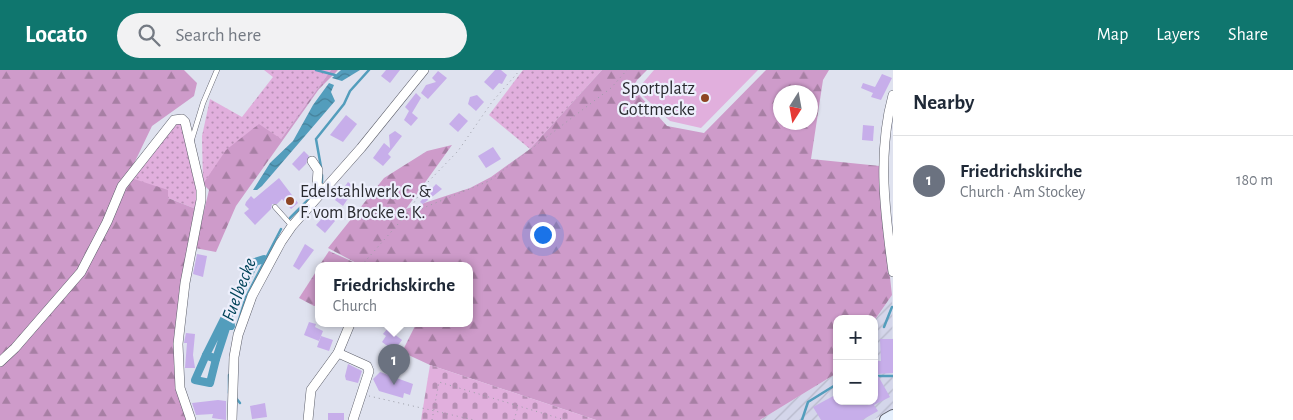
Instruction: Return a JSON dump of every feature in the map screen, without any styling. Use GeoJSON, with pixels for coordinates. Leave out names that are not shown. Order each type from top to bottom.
{"type":"FeatureCollection","features":[{"type":"Feature","properties":{"kind":"main road"},"geometry":{"type":"LineString","coordinates":[[886,420],[893,416]]}},
{"type":"Feature","properties":{"kind":"street"},"geometry":{"type":"LineString","coordinates":[[234,419],[234,357],[244,314],[292,226],[424,70]]}},
{"type":"Feature","properties":{"kind":"street"},"geometry":{"type":"LineString","coordinates":[[893,95],[887,118],[883,166],[886,224],[893,272]]}},
{"type":"Feature","properties":{"kind":"street"},"geometry":{"type":"LineString","coordinates":[[0,362],[22,341],[81,272],[107,222],[122,186],[174,120],[179,118],[185,122],[202,200],[185,283],[178,344],[180,388],[191,420]]}},
{"type":"Feature","properties":{"kind":"street"},"geometry":{"type":"LineString","coordinates":[[312,161],[318,170],[317,185],[323,190]]}},
{"type":"Feature","properties":{"kind":"street"},"geometry":{"type":"LineString","coordinates":[[308,420],[311,390],[338,354],[349,327]]}},
{"type":"Feature","properties":{"kind":"street"},"geometry":{"type":"LineString","coordinates":[[338,354],[367,366],[369,371],[353,420]]}},
{"type":"Feature","properties":{"kind":"lane"},"geometry":{"type":"LineString","coordinates":[[191,144],[202,103],[217,70]]}},
{"type":"Feature","properties":{"kind":"lane"},"geometry":{"type":"LineString","coordinates":[[275,207],[292,226]]}},
{"type":"Feature","properties":{"kind":"path"},"geometry":{"type":"LineString","coordinates":[[365,262],[406,215],[426,184],[458,151],[492,102],[520,70]]}},
{"type":"Feature","properties":{"kind":"path"},"geometry":{"type":"LineString","coordinates":[[406,215],[489,181],[611,88],[627,70]]}},
{"type":"Feature","properties":{"kind":"path"},"geometry":{"type":"LineString","coordinates":[[432,420],[438,382],[565,420]]}},
{"type":"Feature","properties":{"kind":"path"},"geometry":{"type":"LineString","coordinates":[[360,394],[474,420]]}},
{"type":"Feature","properties":{"kind":"path"},"geometry":{"type":"LineString","coordinates":[[514,420],[518,406]]}},
{"type":"Feature","properties":{"kind":"shaded area"},"geometry":{"type":"Polygon","coordinates":[[[892,295],[893,409],[873,420],[760,420],[833,375],[833,405],[878,405],[878,315],[892,295]]]}},
{"type":"Feature","properties":{"kind":"green space"},"geometry":{"type":"Polygon","coordinates":[[[0,70],[184,70],[197,83],[194,96],[152,126],[129,174],[131,178],[168,190],[168,198],[196,209],[176,340],[188,420],[0,420],[0,70]]]}},
{"type":"Feature","properties":{"kind":"green space"},"geometry":{"type":"Polygon","coordinates":[[[264,70],[331,70],[281,139],[203,184],[202,136],[210,99],[242,117],[273,77],[264,70]]]}},
{"type":"Feature","properties":{"kind":"green space"},"geometry":{"type":"Polygon","coordinates":[[[331,70],[338,70],[319,89],[236,206],[216,252],[195,248],[209,190],[203,184],[226,150],[259,124],[281,139],[331,70]]]}},
{"type":"Feature","properties":{"kind":"green space"},"geometry":{"type":"Polygon","coordinates":[[[523,70],[602,70],[530,149],[489,115],[523,70]]]}},
{"type":"Feature","properties":{"kind":"green space"},"geometry":{"type":"Polygon","coordinates":[[[602,70],[647,70],[637,80],[633,88],[667,126],[704,133],[766,70],[829,70],[823,80],[818,113],[818,85],[773,85],[773,130],[815,130],[811,159],[880,166],[892,295],[878,315],[833,315],[833,375],[760,420],[596,420],[430,365],[402,352],[414,327],[473,327],[473,262],[354,262],[328,248],[384,178],[427,151],[452,145],[406,209],[470,188],[491,177],[530,149],[602,70]]]}},
{"type":"Feature","properties":{"kind":"green space","name":"Sportplatz Gottmecke"},"geometry":{"type":"Polygon","coordinates":[[[654,70],[758,70],[701,128],[670,121],[642,95],[642,84],[654,70]]]}},
{"type":"Feature","properties":{"kind":"green space"},"geometry":{"type":"Polygon","coordinates":[[[177,121],[181,121],[198,188],[196,209],[168,198],[131,178],[177,121]]]}},
{"type":"Feature","properties":{"kind":"green space"},"geometry":{"type":"Polygon","coordinates":[[[329,251],[353,262],[322,262],[329,251]]]}},
{"type":"Feature","properties":{"kind":"green space"},"geometry":{"type":"Polygon","coordinates":[[[315,273],[315,306],[299,298],[315,273]]]}},
{"type":"Feature","properties":{"kind":"green space"},"geometry":{"type":"Polygon","coordinates":[[[430,365],[596,420],[421,420],[430,365]]]}},
{"type":"Feature","properties":{"kind":"water"},"geometry":{"type":"Polygon","coordinates":[[[341,70],[360,70],[342,81],[332,78],[341,70]]]}},
{"type":"Feature","properties":{"kind":"water"},"geometry":{"type":"Polygon","coordinates":[[[329,83],[334,85],[331,92],[335,101],[262,186],[257,190],[253,190],[270,163],[293,141],[313,105],[329,83]]]}},
{"type":"Feature","properties":{"kind":"building"},"geometry":{"type":"Polygon","coordinates":[[[386,70],[400,70],[390,83],[381,76],[386,70]]]}},
{"type":"Feature","properties":{"kind":"building"},"geometry":{"type":"Polygon","coordinates":[[[495,70],[501,70],[507,75],[502,84],[499,83],[493,90],[484,82],[495,70]]]}},
{"type":"Feature","properties":{"kind":"building"},"geometry":{"type":"Polygon","coordinates":[[[438,71],[447,78],[428,99],[421,93],[426,85],[436,82],[432,78],[438,71]]]}},
{"type":"Feature","properties":{"kind":"building"},"geometry":{"type":"Polygon","coordinates":[[[882,74],[892,78],[881,100],[871,97],[873,93],[861,88],[863,83],[875,87],[882,74]]]}},
{"type":"Feature","properties":{"kind":"building"},"geometry":{"type":"Polygon","coordinates":[[[416,93],[421,98],[412,113],[418,118],[411,126],[404,120],[409,111],[405,107],[416,93]]]}},
{"type":"Feature","properties":{"kind":"building"},"geometry":{"type":"Polygon","coordinates":[[[477,95],[484,102],[476,111],[468,104],[470,97],[477,95]]]}},
{"type":"Feature","properties":{"kind":"building"},"geometry":{"type":"Polygon","coordinates":[[[459,113],[468,121],[458,132],[449,124],[459,113]]]}},
{"type":"Feature","properties":{"kind":"building"},"geometry":{"type":"Polygon","coordinates":[[[346,115],[357,124],[343,142],[330,135],[346,115]]]}},
{"type":"Feature","properties":{"kind":"building"},"geometry":{"type":"Polygon","coordinates":[[[863,125],[874,126],[873,141],[862,140],[863,125]]]}},
{"type":"Feature","properties":{"kind":"building"},"geometry":{"type":"Polygon","coordinates":[[[395,131],[402,136],[388,154],[391,157],[383,166],[373,158],[384,143],[390,148],[389,135],[395,131]]]}},
{"type":"Feature","properties":{"kind":"building"},"geometry":{"type":"Polygon","coordinates":[[[493,147],[501,159],[486,168],[478,156],[493,147]]]}},
{"type":"Feature","properties":{"kind":"building"},"geometry":{"type":"Polygon","coordinates":[[[304,151],[309,156],[306,164],[299,171],[292,164],[304,151]]]}},
{"type":"Feature","properties":{"kind":"building"},"geometry":{"type":"Polygon","coordinates":[[[279,178],[298,203],[291,209],[282,199],[277,204],[272,204],[271,209],[255,225],[244,213],[249,209],[245,205],[246,202],[251,196],[254,199],[279,178]]]}},
{"type":"Feature","properties":{"kind":"building"},"geometry":{"type":"Polygon","coordinates":[[[348,182],[355,188],[343,206],[335,200],[348,182]]]}},
{"type":"Feature","properties":{"kind":"building"},"geometry":{"type":"Polygon","coordinates":[[[436,184],[442,189],[423,204],[420,202],[436,184]]]}},
{"type":"Feature","properties":{"kind":"building"},"geometry":{"type":"Polygon","coordinates":[[[326,214],[335,221],[325,233],[316,225],[326,214]]]}},
{"type":"Feature","properties":{"kind":"building"},"geometry":{"type":"Polygon","coordinates":[[[305,244],[314,250],[299,270],[293,266],[305,244]]]}},
{"type":"Feature","properties":{"kind":"building"},"geometry":{"type":"Polygon","coordinates":[[[197,254],[207,256],[203,277],[193,274],[197,254]]]}},
{"type":"Feature","properties":{"kind":"building"},"geometry":{"type":"Polygon","coordinates":[[[309,322],[315,324],[315,327],[323,331],[319,341],[304,335],[309,322]]]}},
{"type":"Feature","properties":{"kind":"building"},"geometry":{"type":"Polygon","coordinates":[[[384,327],[399,327],[394,334],[402,340],[394,351],[382,342],[386,336],[383,334],[387,329],[384,327]]]}},
{"type":"Feature","properties":{"kind":"building"},"geometry":{"type":"Polygon","coordinates":[[[186,333],[195,334],[193,355],[195,368],[185,368],[187,343],[184,343],[186,333]]]}},
{"type":"Feature","properties":{"kind":"building"},"geometry":{"type":"Polygon","coordinates":[[[321,336],[333,340],[329,351],[317,347],[321,336]]]}},
{"type":"Feature","properties":{"kind":"building"},"geometry":{"type":"Polygon","coordinates":[[[880,339],[893,339],[893,373],[878,374],[878,361],[881,361],[880,339]]]}},
{"type":"Feature","properties":{"kind":"building"},"geometry":{"type":"Polygon","coordinates":[[[348,364],[362,371],[358,383],[346,380],[348,364]]]}},
{"type":"Feature","properties":{"kind":"building"},"geometry":{"type":"Polygon","coordinates":[[[380,372],[413,384],[410,395],[404,393],[403,398],[379,391],[373,379],[380,372]]]}},
{"type":"Feature","properties":{"kind":"building"},"geometry":{"type":"Polygon","coordinates":[[[878,376],[890,397],[878,403],[878,376]]]}},
{"type":"Feature","properties":{"kind":"building"},"geometry":{"type":"Polygon","coordinates":[[[833,396],[833,405],[874,405],[878,411],[862,420],[821,420],[813,407],[833,396]]]}},
{"type":"Feature","properties":{"kind":"building"},"geometry":{"type":"Polygon","coordinates":[[[226,401],[226,420],[212,418],[213,414],[196,415],[192,403],[226,401]]]}},
{"type":"Feature","properties":{"kind":"building"},"geometry":{"type":"Polygon","coordinates":[[[265,403],[267,417],[252,419],[250,406],[265,403]]]}},
{"type":"Feature","properties":{"kind":"building"},"geometry":{"type":"Polygon","coordinates":[[[328,413],[344,413],[344,420],[328,420],[328,413]]]}},
{"type":"Feature","properties":{"kind":"waterway"},"geometry":{"type":"LineString","coordinates":[[316,70],[335,75]]}},
{"type":"Feature","properties":{"kind":"waterway","name":"Fuelbecke"},"geometry":{"type":"LineString","coordinates":[[321,167],[316,139],[344,104],[350,91],[369,70]]}},
{"type":"Feature","properties":{"kind":"waterway","name":"Fuelbecke"},"geometry":{"type":"LineString","coordinates":[[322,175],[322,182]]}},
{"type":"Feature","properties":{"kind":"waterway","name":"Fuelbecke"},"geometry":{"type":"LineString","coordinates":[[290,218],[318,190]]}},
{"type":"Feature","properties":{"kind":"waterway","name":"Fuelbecke"},"geometry":{"type":"LineString","coordinates":[[235,332],[246,297],[281,229]]}},
{"type":"Feature","properties":{"kind":"waterway"},"geometry":{"type":"LineString","coordinates":[[227,320],[224,319],[206,355],[216,359],[227,325],[231,326],[230,320],[227,320],[255,262],[264,259]]}},
{"type":"Feature","properties":{"kind":"waterway"},"geometry":{"type":"LineString","coordinates":[[884,327],[892,307]]}},
{"type":"Feature","properties":{"kind":"waterway"},"geometry":{"type":"LineString","coordinates":[[206,355],[216,359],[210,383],[195,380],[206,355]]}},
{"type":"Feature","properties":{"kind":"waterway","name":"Fuelbecke"},"geometry":{"type":"LineString","coordinates":[[229,375],[229,393]]}},
{"type":"Feature","properties":{"kind":"waterway"},"geometry":{"type":"LineString","coordinates":[[878,376],[893,376]]}},
{"type":"Feature","properties":{"kind":"waterway"},"geometry":{"type":"LineString","coordinates":[[802,420],[808,402],[833,386]]}},
{"type":"Feature","properties":{"kind":"waterway","name":"Fuelbecke"},"geometry":{"type":"LineString","coordinates":[[236,398],[240,403]]}},
{"type":"Feature","properties":{"kind":"place","name":"Sportplatz Gottmecke"},"geometry":{"type":"Point","coordinates":[705,98]}},
{"type":"Feature","properties":{"kind":"place","name":"Edelstahlwerk C. & F. vom Brocke e. K."},"geometry":{"type":"Point","coordinates":[290,201]}},
{"type":"Feature","properties":{"kind":"place","name":"Friedrichskirche"},"geometry":{"type":"Point","coordinates":[394,385]}}]}
